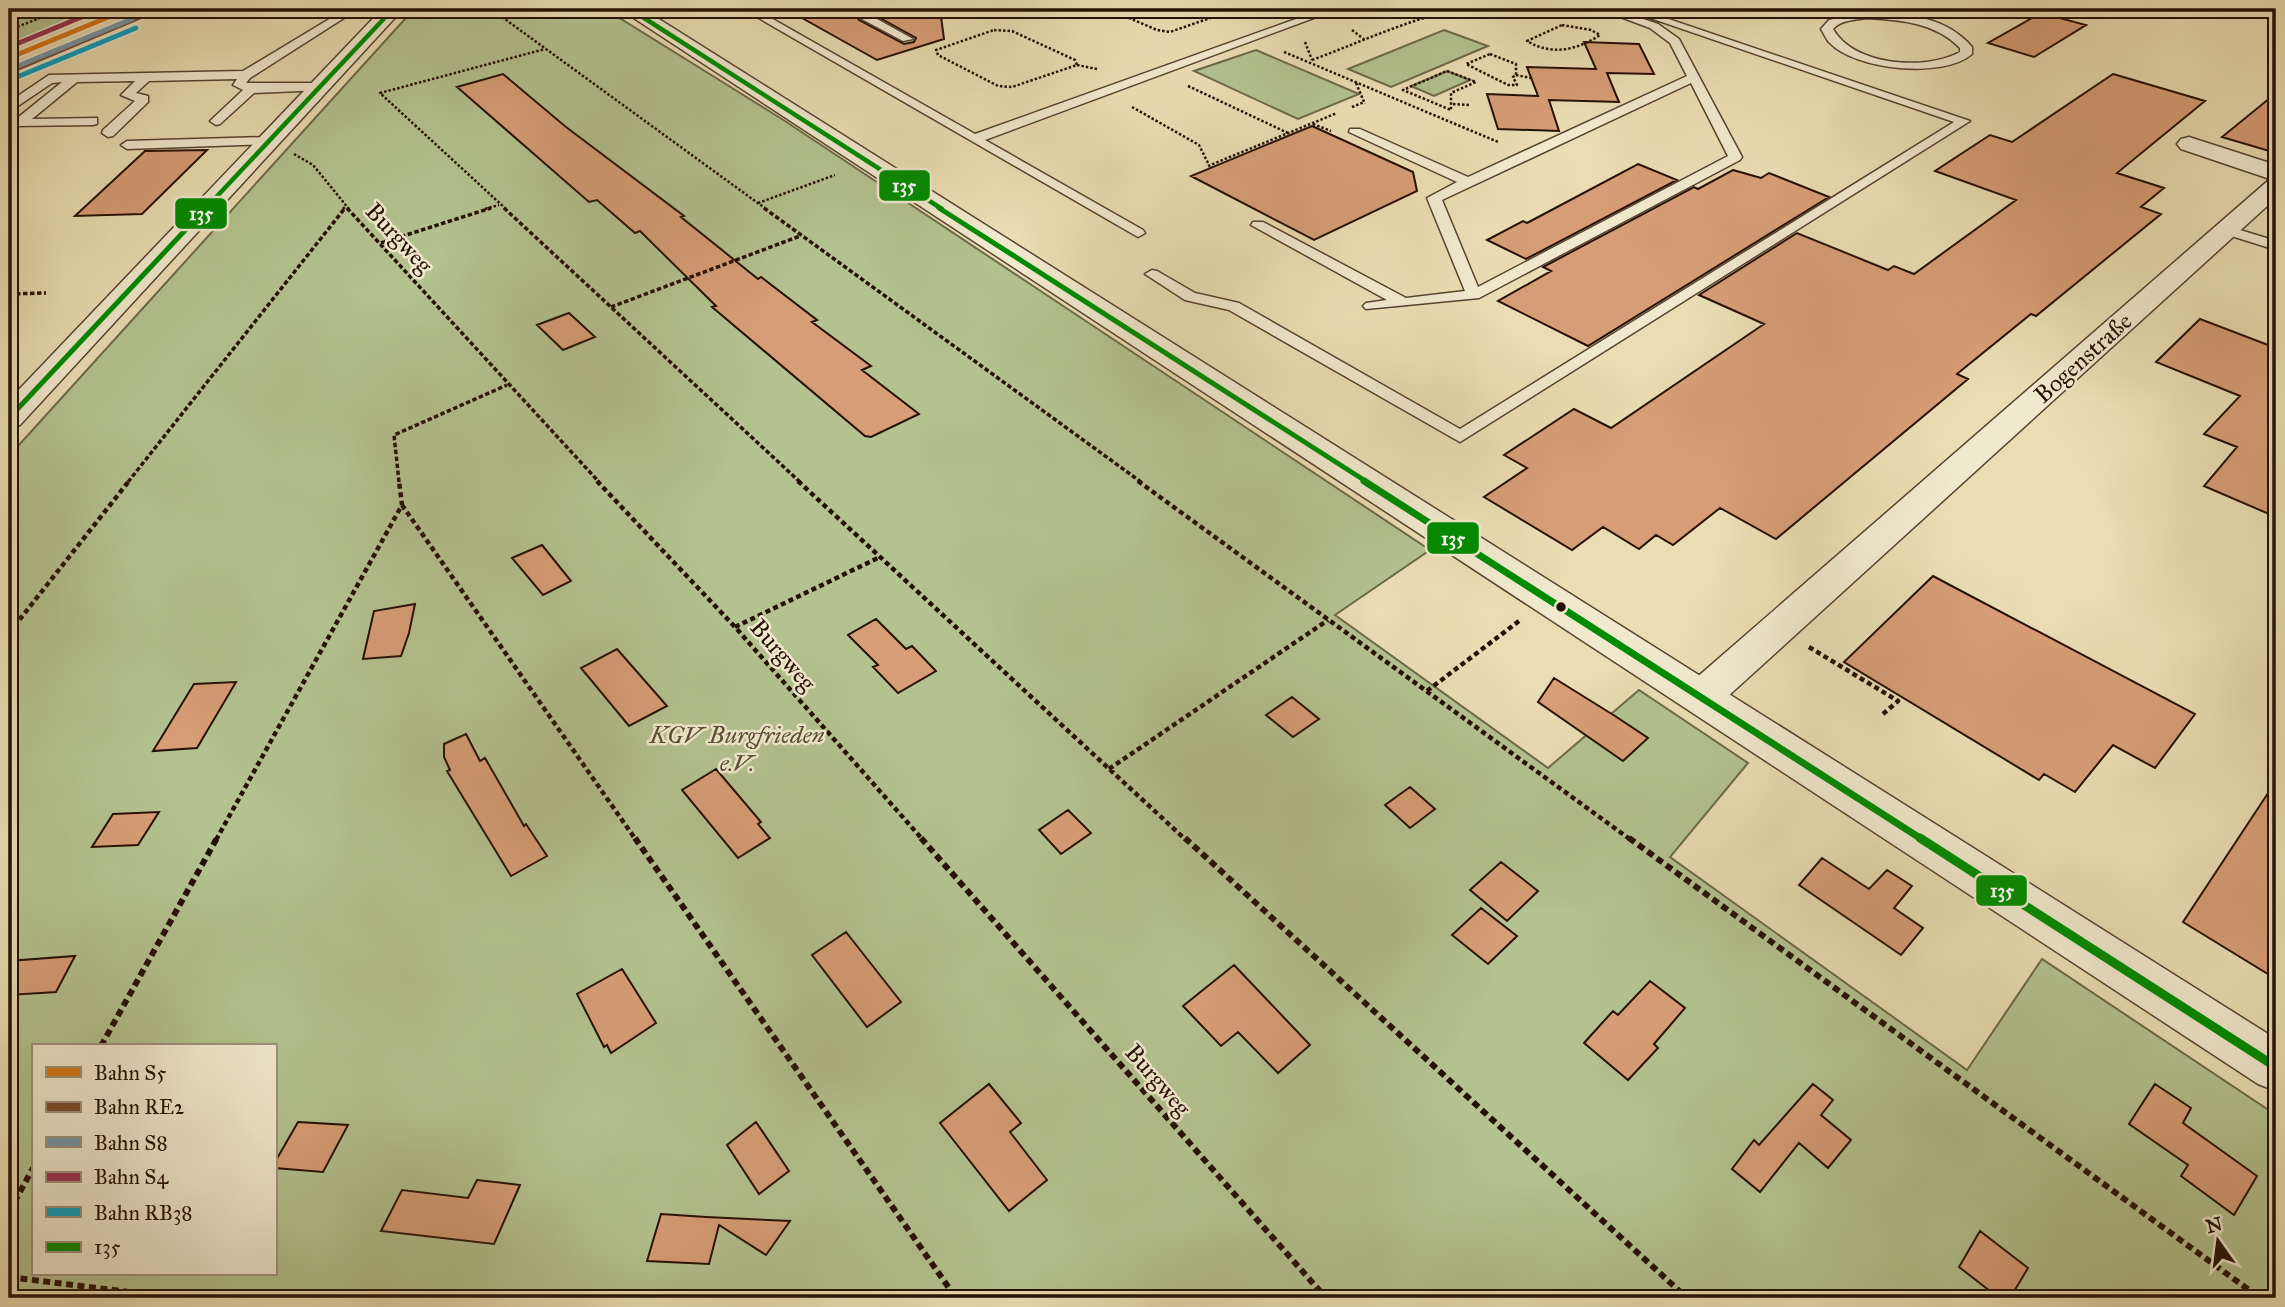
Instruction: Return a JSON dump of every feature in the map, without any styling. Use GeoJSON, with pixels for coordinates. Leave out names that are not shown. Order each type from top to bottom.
{"type":"FeatureCollection","features":[{"type":"Feature","properties":{"kind":"street"},"geometry":{"type":"LineString","coordinates":[[9,418],[280,147],[319,87],[393,9]]}},
{"type":"Feature","properties":{"kind":"street"},"geometry":{"type":"LineString","coordinates":[[630,9],[2276,1067]]}},
{"type":"Feature","properties":{"kind":"street"},"geometry":{"type":"LineString","coordinates":[[2189,144],[2276,173]]}},
{"type":"Feature","properties":{"kind":"street","name":"Bogenstraße"},"geometry":{"type":"LineString","coordinates":[[1701,697],[2276,185]]}},
{"type":"Feature","properties":{"kind":"lane"},"geometry":{"type":"LineString","coordinates":[[319,87],[251,89],[239,85],[246,75],[353,9]]}},
{"type":"Feature","properties":{"kind":"lane"},"geometry":{"type":"LineString","coordinates":[[748,9],[1138,233]]}},
{"type":"Feature","properties":{"kind":"lane"},"geometry":{"type":"LineString","coordinates":[[865,9],[861,13],[864,16],[907,39]]}},
{"type":"Feature","properties":{"kind":"lane"},"geometry":{"type":"LineString","coordinates":[[974,139],[1333,9]]}},
{"type":"Feature","properties":{"kind":"lane"},"geometry":{"type":"LineString","coordinates":[[1371,306],[1474,295],[1735,157],[1675,41],[1654,26],[1604,9]]}},
{"type":"Feature","properties":{"kind":"lane"},"geometry":{"type":"LineString","coordinates":[[1152,274],[1190,297],[1234,306],[1460,438],[1964,121],[1629,9]]}},
{"type":"Feature","properties":{"kind":"lane"},"geometry":{"type":"LineString","coordinates":[[1891,12],[1946,31],[1966,47],[1966,54],[1945,65],[1903,65],[1856,54],[1839,46],[1829,37],[1827,29],[1833,22],[1847,17],[1891,12]]}},
{"type":"Feature","properties":{"kind":"lane"},"geometry":{"type":"LineString","coordinates":[[9,108],[49,79],[246,75]]}},
{"type":"Feature","properties":{"kind":"lane"},"geometry":{"type":"LineString","coordinates":[[108,133],[144,99],[127,94],[146,77]]}},
{"type":"Feature","properties":{"kind":"lane"},"geometry":{"type":"LineString","coordinates":[[1474,295],[1434,198],[1694,77]]}},
{"type":"Feature","properties":{"kind":"lane"},"geometry":{"type":"LineString","coordinates":[[75,78],[19,123],[93,121]]}},
{"type":"Feature","properties":{"kind":"lane"},"geometry":{"type":"LineString","coordinates":[[216,121],[251,89]]}},
{"type":"Feature","properties":{"kind":"lane"},"geometry":{"type":"LineString","coordinates":[[1355,132],[1468,182]]}},
{"type":"Feature","properties":{"kind":"lane"},"geometry":{"type":"LineString","coordinates":[[127,145],[280,147]]}},
{"type":"Feature","properties":{"kind":"lane"},"geometry":{"type":"LineString","coordinates":[[1258,225],[1403,302]]}},
{"type":"Feature","properties":{"kind":"lane"},"geometry":{"type":"LineString","coordinates":[[2228,230],[2276,246]]}},
{"type":"Feature","properties":{"kind":"path"},"geometry":{"type":"LineString","coordinates":[[9,30],[62,9]]}},
{"type":"Feature","properties":{"kind":"path"},"geometry":{"type":"LineString","coordinates":[[491,9],[2260,1298]]}},
{"type":"Feature","properties":{"kind":"path"},"geometry":{"type":"LineString","coordinates":[[1108,9],[1157,30],[1170,32],[1233,10],[1231,9]]}},
{"type":"Feature","properties":{"kind":"path"},"geometry":{"type":"LineString","coordinates":[[1312,60],[1366,41],[1381,31],[1424,18],[1422,14],[1407,9]]}},
{"type":"Feature","properties":{"kind":"path"},"geometry":{"type":"LineString","coordinates":[[1562,25],[1591,30],[1600,35],[1562,52],[1549,51],[1527,41],[1562,25]]}},
{"type":"Feature","properties":{"kind":"path"},"geometry":{"type":"LineString","coordinates":[[1077,65],[1075,60],[1012,31],[994,30],[936,50],[938,55],[998,86],[1012,87],[1077,65],[1101,69]]}},
{"type":"Feature","properties":{"kind":"path"},"geometry":{"type":"LineString","coordinates":[[1352,30],[1366,41]]}},
{"type":"Feature","properties":{"kind":"path"},"geometry":{"type":"LineString","coordinates":[[1252,38],[1528,154]]}},
{"type":"Feature","properties":{"kind":"path"},"geometry":{"type":"LineString","coordinates":[[545,49],[380,93],[1109,769],[1687,1298]]}},
{"type":"Feature","properties":{"kind":"path"},"geometry":{"type":"LineString","coordinates":[[1490,54],[1516,64],[1516,75],[1513,77],[1517,85],[1508,85],[1466,64],[1490,54]]}},
{"type":"Feature","properties":{"kind":"path"},"geometry":{"type":"LineString","coordinates":[[1447,71],[1476,82],[1451,93],[1453,104],[1451,110],[1402,90],[1447,71]]}},
{"type":"Feature","properties":{"kind":"path"},"geometry":{"type":"LineString","coordinates":[[1159,72],[1289,133]]}},
{"type":"Feature","properties":{"kind":"path"},"geometry":{"type":"LineString","coordinates":[[1516,75],[1531,78]]}},
{"type":"Feature","properties":{"kind":"path"},"geometry":{"type":"LineString","coordinates":[[1088,98],[1129,105],[1199,145],[1209,167],[1338,113]]}},
{"type":"Feature","properties":{"kind":"path"},"geometry":{"type":"LineString","coordinates":[[1351,107],[1364,102]]}},
{"type":"Feature","properties":{"kind":"path"},"geometry":{"type":"LineString","coordinates":[[1453,104],[1469,105]]}},
{"type":"Feature","properties":{"kind":"path","name":"Burgweg"},"geometry":{"type":"LineString","coordinates":[[280,147],[313,165],[346,206],[508,385],[735,627],[1326,1298]]}},
{"type":"Feature","properties":{"kind":"path"},"geometry":{"type":"LineString","coordinates":[[757,203],[871,163]]}},
{"type":"Feature","properties":{"kind":"path"},"geometry":{"type":"LineString","coordinates":[[381,243],[500,205]]}},
{"type":"Feature","properties":{"kind":"path"},"geometry":{"type":"LineString","coordinates":[[9,633],[346,206]]}},
{"type":"Feature","properties":{"kind":"path"},"geometry":{"type":"LineString","coordinates":[[611,307],[801,236]]}},
{"type":"Feature","properties":{"kind":"path"},"geometry":{"type":"LineString","coordinates":[[9,295],[46,293]]}},
{"type":"Feature","properties":{"kind":"path"},"geometry":{"type":"LineString","coordinates":[[508,385],[394,435],[402,505],[956,1298]]}},
{"type":"Feature","properties":{"kind":"path"},"geometry":{"type":"LineString","coordinates":[[102,1044],[402,505]]}},
{"type":"Feature","properties":{"kind":"path"},"geometry":{"type":"LineString","coordinates":[[735,627],[880,557]]}},
{"type":"Feature","properties":{"kind":"path"},"geometry":{"type":"LineString","coordinates":[[1427,691],[1547,599]]}},
{"type":"Feature","properties":{"kind":"path"},"geometry":{"type":"LineString","coordinates":[[1109,769],[1328,620]]}},
{"type":"Feature","properties":{"kind":"path"},"geometry":{"type":"LineString","coordinates":[[1778,628],[1898,701],[1884,714]]}},
{"type":"Feature","properties":{"kind":"path"},"geometry":{"type":"LineString","coordinates":[[9,1212],[32,1170]]}},
{"type":"Feature","properties":{"kind":"path"},"geometry":{"type":"LineString","coordinates":[[9,1277],[177,1298]]}},
{"type":"Feature","properties":{"kind":"green space"},"geometry":{"type":"Polygon","coordinates":[[[9,9],[97,9],[9,44],[9,9]]]}},
{"type":"Feature","properties":{"kind":"green space","name":"KGV Burgfrieden e.V."},"geometry":{"type":"Polygon","coordinates":[[[414,9],[605,9],[785,121],[1430,550],[1335,615],[1548,768],[1639,690],[1748,763],[1670,857],[1967,1070],[2042,959],[2276,1115],[2276,1298],[9,1298],[9,456],[414,9]]]}},
{"type":"Feature","properties":{"kind":"green space"},"geometry":{"type":"Polygon","coordinates":[[[1444,30],[1488,46],[1391,87],[1348,69],[1444,30]]]}},
{"type":"Feature","properties":{"kind":"green space"},"geometry":{"type":"Polygon","coordinates":[[[1256,50],[1359,94],[1298,119],[1194,71],[1256,50]]]}},
{"type":"Feature","properties":{"kind":"green space"},"geometry":{"type":"Polygon","coordinates":[[[1447,71],[1470,80],[1434,96],[1411,86],[1447,71]]]}},
{"type":"Feature","properties":{"kind":"building"},"geometry":{"type":"Polygon","coordinates":[[[786,9],[856,9],[853,13],[859,20],[904,44],[914,42],[916,38],[871,13],[872,9],[940,9],[944,39],[877,60],[786,9]]]}},
{"type":"Feature","properties":{"kind":"building"},"geometry":{"type":"Polygon","coordinates":[[[2041,13],[2086,25],[2034,57],[1988,43],[2041,13]]]}},
{"type":"Feature","properties":{"kind":"building"},"geometry":{"type":"Polygon","coordinates":[[[1584,42],[1639,44],[1654,74],[1607,73],[1619,102],[1549,100],[1559,131],[1498,129],[1487,94],[1538,96],[1527,67],[1596,69],[1584,42]]]}},
{"type":"Feature","properties":{"kind":"building"},"geometry":{"type":"Polygon","coordinates":[[[503,74],[566,127],[684,216],[681,217],[758,279],[761,277],[817,320],[812,322],[871,366],[862,370],[919,414],[871,437],[865,436],[712,307],[716,306],[640,231],[635,233],[597,200],[589,202],[457,87],[503,74]]]}},
{"type":"Feature","properties":{"kind":"building"},"geometry":{"type":"Polygon","coordinates":[[[2113,74],[2205,101],[2117,173],[2164,188],[2141,207],[2161,214],[2036,316],[2031,314],[1957,374],[1968,379],[1776,539],[1720,508],[1673,545],[1656,535],[1639,549],[1603,527],[1572,550],[1484,497],[1527,468],[1504,455],[1574,409],[1611,428],[1764,324],[1699,295],[1797,233],[1888,270],[1894,266],[1914,274],[2016,200],[1935,171],[1990,135],[2012,142],[2113,74]]]}},
{"type":"Feature","properties":{"kind":"building"},"geometry":{"type":"Polygon","coordinates":[[[2276,93],[2276,153],[2222,137],[2276,93]]]}},
{"type":"Feature","properties":{"kind":"building"},"geometry":{"type":"Polygon","coordinates":[[[1312,126],[1413,172],[1417,191],[1314,240],[1191,176],[1312,126]]]}},
{"type":"Feature","properties":{"kind":"building"},"geometry":{"type":"Polygon","coordinates":[[[207,150],[142,214],[75,216],[145,151],[207,150]]]}},
{"type":"Feature","properties":{"kind":"building"},"geometry":{"type":"Polygon","coordinates":[[[1638,164],[1677,180],[1526,259],[1487,240],[1523,221],[1527,223],[1638,164]]]}},
{"type":"Feature","properties":{"kind":"building"},"geometry":{"type":"Polygon","coordinates":[[[1733,170],[1761,178],[1769,173],[1829,197],[1588,346],[1498,301],[1551,271],[1543,267],[1694,187],[1698,189],[1733,170]]]}},
{"type":"Feature","properties":{"kind":"building"},"geometry":{"type":"Polygon","coordinates":[[[569,313],[595,337],[563,350],[537,325],[569,313]]]}},
{"type":"Feature","properties":{"kind":"building"},"geometry":{"type":"Polygon","coordinates":[[[2200,319],[2276,348],[2276,517],[2204,486],[2237,447],[2204,434],[2240,396],[2156,362],[2200,319]]]}},
{"type":"Feature","properties":{"kind":"building"},"geometry":{"type":"Polygon","coordinates":[[[542,545],[571,581],[543,595],[512,558],[542,545]]]}},
{"type":"Feature","properties":{"kind":"building"},"geometry":{"type":"Polygon","coordinates":[[[1933,576],[2195,714],[2155,768],[2113,745],[2075,792],[2044,774],[2039,780],[1844,662],[1933,576]]]}},
{"type":"Feature","properties":{"kind":"building"},"geometry":{"type":"Polygon","coordinates":[[[415,604],[401,656],[363,659],[374,611],[415,604]]]}},
{"type":"Feature","properties":{"kind":"building"},"geometry":{"type":"Polygon","coordinates":[[[876,619],[906,649],[912,646],[936,671],[898,693],[873,667],[878,665],[848,635],[876,619]]]}},
{"type":"Feature","properties":{"kind":"building"},"geometry":{"type":"Polygon","coordinates":[[[617,649],[667,706],[629,726],[581,668],[617,649]]]}},
{"type":"Feature","properties":{"kind":"building"},"geometry":{"type":"Polygon","coordinates":[[[1554,678],[1648,738],[1623,761],[1538,702],[1554,678]]]}},
{"type":"Feature","properties":{"kind":"building"},"geometry":{"type":"Polygon","coordinates":[[[236,682],[197,748],[153,751],[194,684],[236,682]]]}},
{"type":"Feature","properties":{"kind":"building"},"geometry":{"type":"Polygon","coordinates":[[[1292,697],[1319,719],[1293,737],[1266,715],[1292,697]]]}},
{"type":"Feature","properties":{"kind":"building"},"geometry":{"type":"Polygon","coordinates":[[[466,734],[480,761],[485,758],[524,826],[526,824],[547,856],[511,876],[447,771],[450,770],[444,757],[444,744],[466,734]]]}},
{"type":"Feature","properties":{"kind":"building"},"geometry":{"type":"Polygon","coordinates":[[[716,769],[761,822],[758,824],[770,838],[738,858],[682,790],[716,769]]]}},
{"type":"Feature","properties":{"kind":"building"},"geometry":{"type":"Polygon","coordinates":[[[2276,781],[2276,979],[2183,922],[2276,781]]]}},
{"type":"Feature","properties":{"kind":"building"},"geometry":{"type":"Polygon","coordinates":[[[1410,787],[1435,809],[1410,828],[1385,805],[1410,787]]]}},
{"type":"Feature","properties":{"kind":"building"},"geometry":{"type":"Polygon","coordinates":[[[1068,810],[1091,833],[1061,854],[1039,830],[1068,810]]]}},
{"type":"Feature","properties":{"kind":"building"},"geometry":{"type":"Polygon","coordinates":[[[159,812],[138,845],[92,847],[113,814],[159,812]]]}},
{"type":"Feature","properties":{"kind":"building"},"geometry":{"type":"Polygon","coordinates":[[[1822,858],[1869,889],[1887,870],[1912,886],[1894,908],[1923,928],[1901,955],[1799,885],[1822,858]]]}},
{"type":"Feature","properties":{"kind":"building"},"geometry":{"type":"Polygon","coordinates":[[[1501,862],[1538,891],[1507,921],[1470,890],[1501,862]]]}},
{"type":"Feature","properties":{"kind":"building"},"geometry":{"type":"Polygon","coordinates":[[[1481,908],[1517,936],[1488,964],[1452,935],[1481,908]]]}},
{"type":"Feature","properties":{"kind":"building"},"geometry":{"type":"Polygon","coordinates":[[[846,932],[901,1002],[867,1027],[812,955],[846,932]]]}},
{"type":"Feature","properties":{"kind":"building"},"geometry":{"type":"Polygon","coordinates":[[[75,956],[56,992],[9,995],[9,961],[75,956]]]}},
{"type":"Feature","properties":{"kind":"building"},"geometry":{"type":"Polygon","coordinates":[[[1234,965],[1310,1045],[1278,1073],[1238,1032],[1221,1046],[1183,1006],[1234,965]]]}},
{"type":"Feature","properties":{"kind":"building"},"geometry":{"type":"Polygon","coordinates":[[[622,969],[656,1023],[611,1053],[607,1045],[604,1047],[577,994],[622,969]]]}},
{"type":"Feature","properties":{"kind":"building"},"geometry":{"type":"Polygon","coordinates":[[[1650,981],[1685,1008],[1654,1044],[1658,1048],[1628,1080],[1584,1043],[1613,1011],[1618,1015],[1650,981]]]}},
{"type":"Feature","properties":{"kind":"building"},"geometry":{"type":"Polygon","coordinates":[[[989,1084],[1021,1123],[1010,1132],[1047,1180],[1009,1211],[940,1123],[989,1084]]]}},
{"type":"Feature","properties":{"kind":"building"},"geometry":{"type":"Polygon","coordinates":[[[1813,1084],[1833,1100],[1821,1115],[1851,1140],[1828,1168],[1799,1143],[1760,1192],[1732,1169],[1754,1140],[1759,1145],[1813,1084]]]}},
{"type":"Feature","properties":{"kind":"building"},"geometry":{"type":"Polygon","coordinates":[[[2155,1084],[2191,1108],[2183,1123],[2257,1176],[2234,1215],[2181,1176],[2188,1165],[2129,1124],[2155,1084]]]}},
{"type":"Feature","properties":{"kind":"building"},"geometry":{"type":"Polygon","coordinates":[[[298,1122],[348,1125],[323,1172],[276,1168],[276,1160],[298,1122]]]}},
{"type":"Feature","properties":{"kind":"building"},"geometry":{"type":"Polygon","coordinates":[[[756,1122],[789,1171],[759,1194],[727,1145],[756,1122]]]}},
{"type":"Feature","properties":{"kind":"building"},"geometry":{"type":"Polygon","coordinates":[[[477,1180],[520,1185],[494,1244],[381,1231],[402,1190],[468,1198],[477,1180]]]}},
{"type":"Feature","properties":{"kind":"building"},"geometry":{"type":"Polygon","coordinates":[[[661,1214],[790,1221],[766,1255],[719,1225],[709,1264],[647,1261],[661,1214]]]}},
{"type":"Feature","properties":{"kind":"building"},"geometry":{"type":"Polygon","coordinates":[[[1980,1231],[2028,1268],[2010,1298],[1999,1298],[1959,1267],[1980,1231]]]}},
{"type":"Feature","properties":{"kind":"rail line","name":"S4"},"geometry":{"type":"LineString","coordinates":[[9,47],[101,9]]}},
{"type":"Feature","properties":{"kind":"rail line","name":"S5"},"geometry":{"type":"LineString","coordinates":[[9,58],[128,9]]}},
{"type":"Feature","properties":{"kind":"rail line","name":"RE2"},"geometry":{"type":"LineString","coordinates":[[9,72],[159,9]]}},
{"type":"Feature","properties":{"kind":"rail line","name":"S8"},"geometry":{"type":"LineString","coordinates":[[13,68],[132,19]]}},
{"type":"Feature","properties":{"kind":"rail line","name":"RB38"},"geometry":{"type":"LineString","coordinates":[[17,77],[136,28]]}},
{"type":"Feature","properties":{"kind":"transit line","name":"135"},"geometry":{"type":"LineString","coordinates":[[9,418],[393,9]]}},
{"type":"Feature","properties":{"kind":"transit line","name":"135"},"geometry":{"type":"LineString","coordinates":[[630,9],[2276,1067]]}}]}
